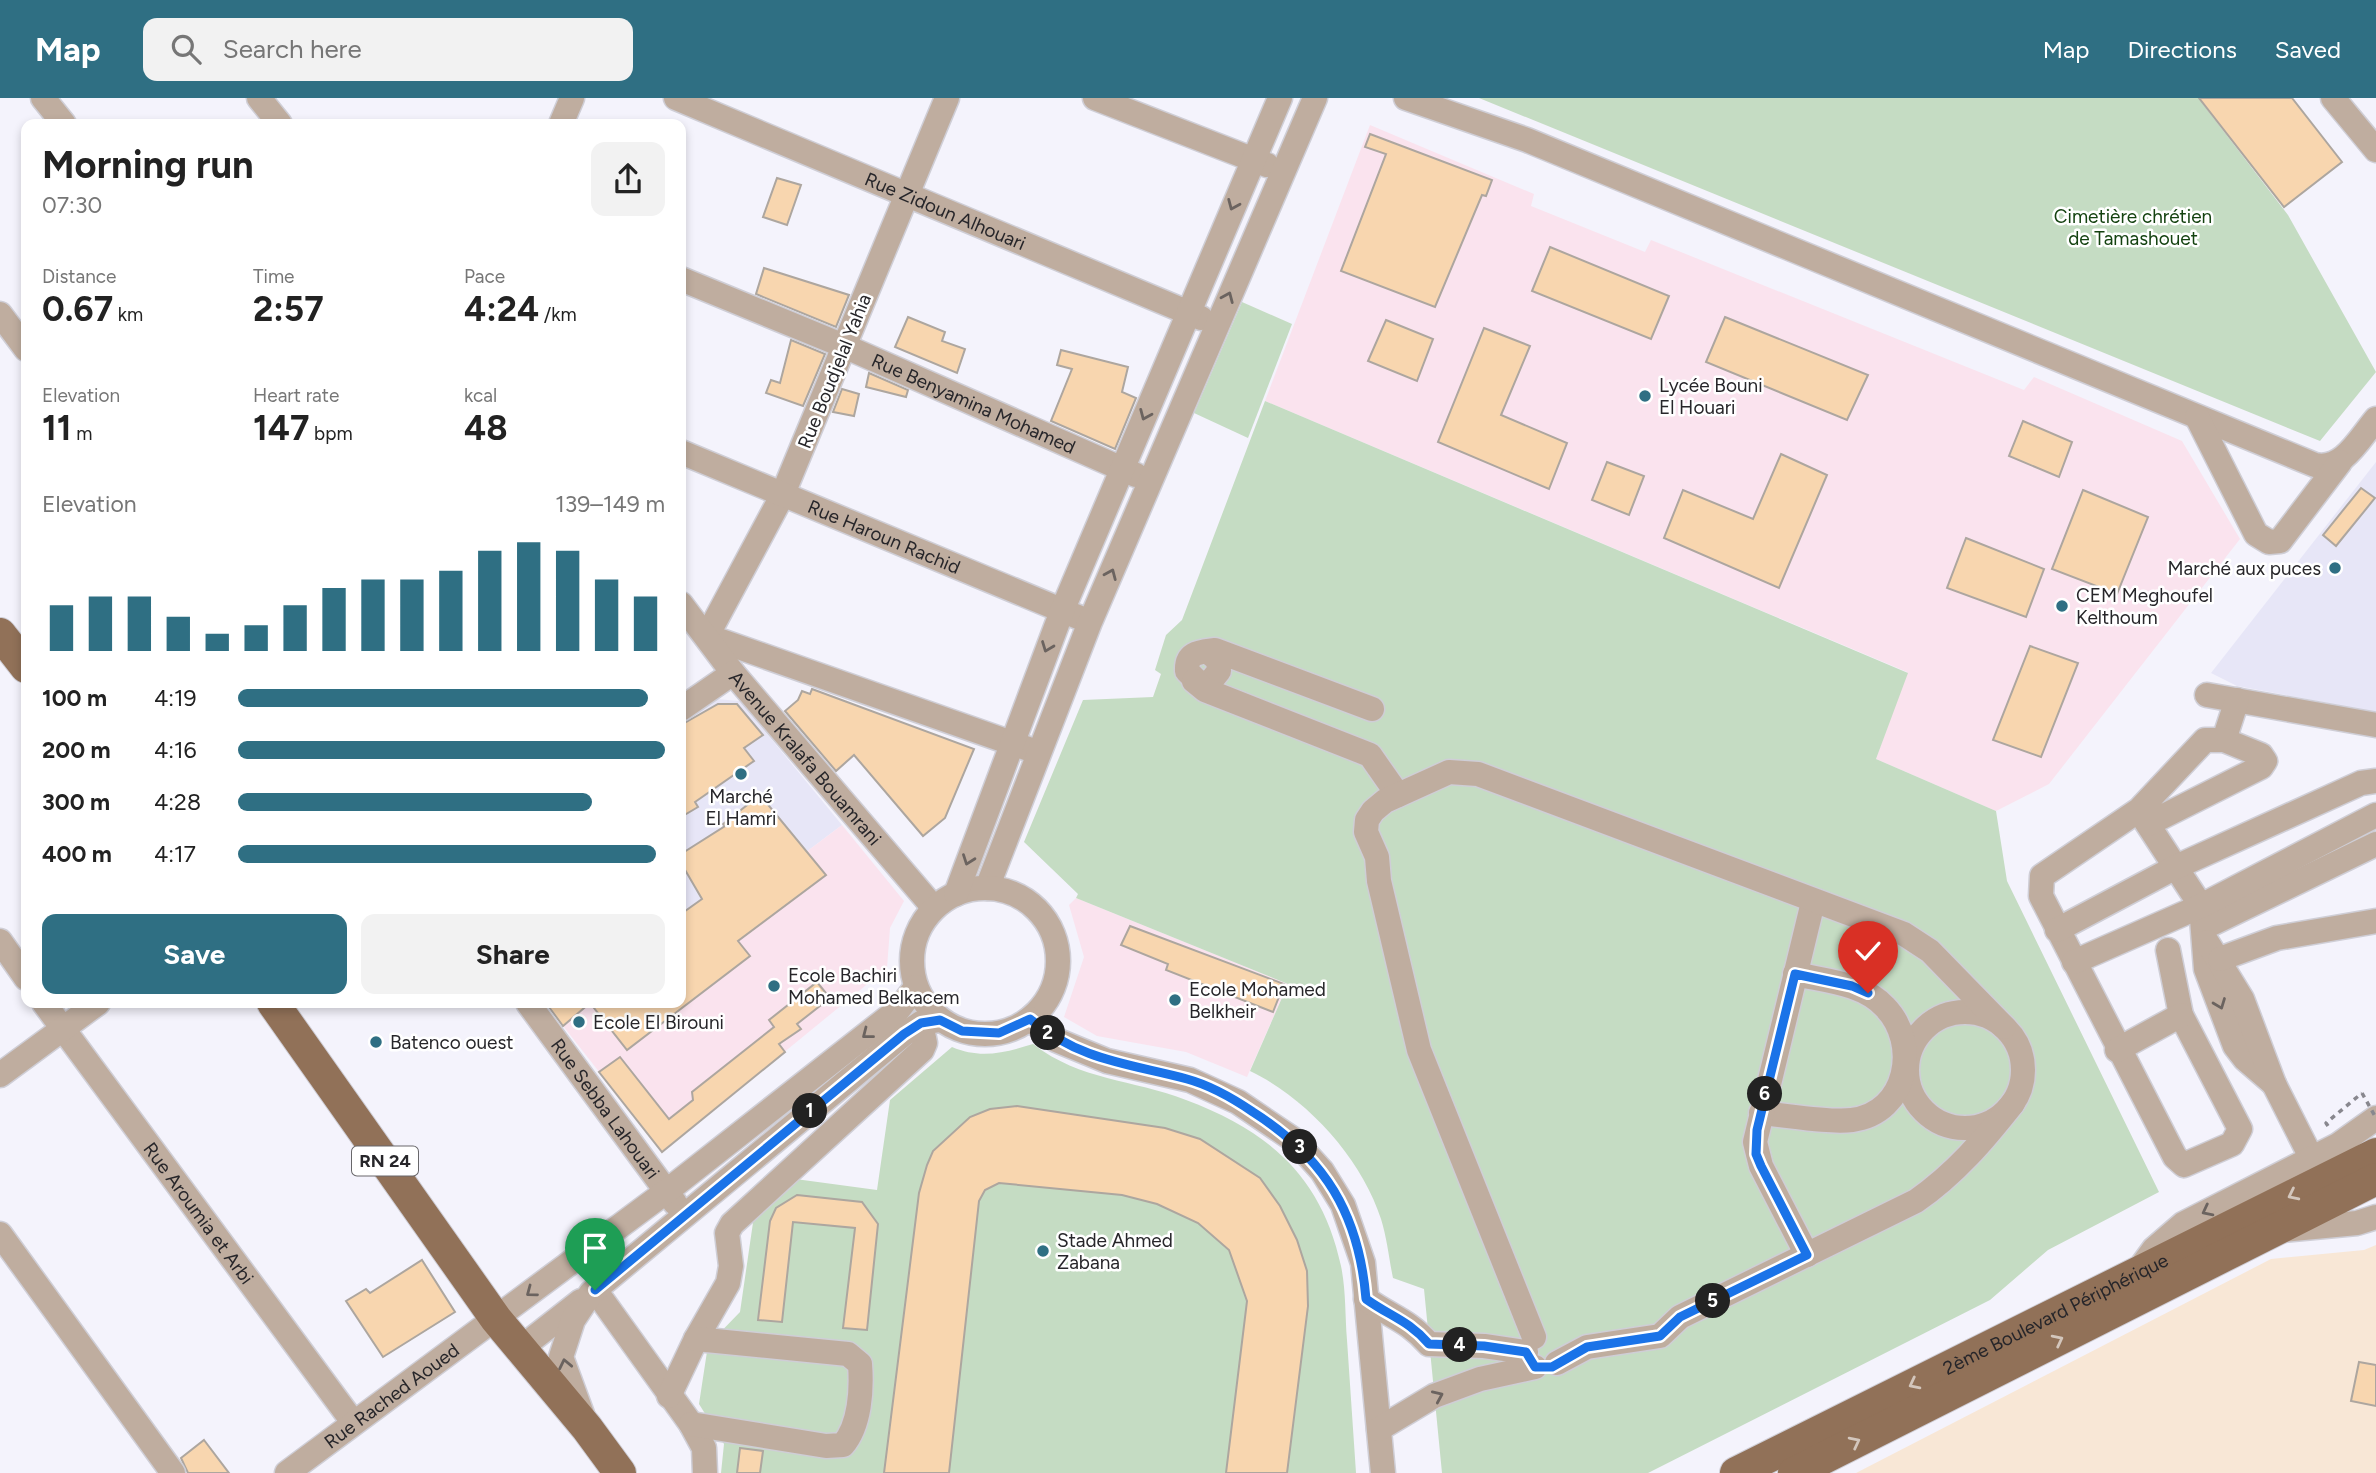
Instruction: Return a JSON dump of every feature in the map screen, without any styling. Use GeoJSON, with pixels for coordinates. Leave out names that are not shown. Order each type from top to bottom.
{"type":"FeatureCollection","features":[{"type":"Feature","properties":{"kind":"main road"},"geometry":{"type":"LineString","coordinates":[[0,635],[21,659]]}},
{"type":"Feature","properties":{"kind":"main road","name":"RN 24"},"geometry":{"type":"LineString","coordinates":[[278,1008],[496,1319]]}},
{"type":"Feature","properties":{"kind":"main road","name":"2ème Boulevard Périphérique"},"geometry":{"type":"LineString","coordinates":[[1736,1473],[2136,1273],[2317,1169],[2376,1154]]}},
{"type":"Feature","properties":{"kind":"main road","name":"2ème Boulevard Périphérique"},"geometry":{"type":"LineString","coordinates":[[1794,1473],[2376,1179]]}},
{"type":"Feature","properties":{"kind":"main road"},"geometry":{"type":"LineString","coordinates":[[496,1319],[587,1428],[620,1473]]}},
{"type":"Feature","properties":{"kind":"street"},"geometry":{"type":"LineString","coordinates":[[43,98],[60,119]]}},
{"type":"Feature","properties":{"kind":"street"},"geometry":{"type":"LineString","coordinates":[[259,98],[276,119]]}},
{"type":"Feature","properties":{"kind":"street"},"geometry":{"type":"LineString","coordinates":[[563,119],[572,98]]}},
{"type":"Feature","properties":{"kind":"street","name":"Rue Zidoun Alhouari"},"geometry":{"type":"LineString","coordinates":[[676,98],[906,197],[1216,324]]}},
{"type":"Feature","properties":{"kind":"street","name":"Rue Boudjelal Yahia"},"geometry":{"type":"LineString","coordinates":[[708,636],[782,496],[947,98]]}},
{"type":"Feature","properties":{"kind":"street"},"geometry":{"type":"LineString","coordinates":[[1095,98],[1283,171]]}},
{"type":"Feature","properties":{"kind":"street"},"geometry":{"type":"LineString","coordinates":[[956,894],[1010,742],[1062,611],[1280,98]]}},
{"type":"Feature","properties":{"kind":"street"},"geometry":{"type":"LineString","coordinates":[[987,888],[1037,752],[1090,622],[1315,98]]}},
{"type":"Feature","properties":{"kind":"street"},"geometry":{"type":"LineString","coordinates":[[1406,98],[1527,140],[2315,465],[2328,468],[2340,462]]}},
{"type":"Feature","properties":{"kind":"street"},"geometry":{"type":"LineString","coordinates":[[2333,98],[2376,150]]}},
{"type":"Feature","properties":{"kind":"street","name":"Rue Benyamina Mohamed"},"geometry":{"type":"LineString","coordinates":[[686,281],[844,346],[1150,481]]}},
{"type":"Feature","properties":{"kind":"street"},"geometry":{"type":"LineString","coordinates":[[0,314],[17,341]]}},
{"type":"Feature","properties":{"kind":"street"},"geometry":{"type":"LineString","coordinates":[[2197,417],[2256,534],[2269,542],[2280,541],[2376,419]]}},
{"type":"Feature","properties":{"kind":"street","name":"Rue Haroun Rachid"},"geometry":{"type":"LineString","coordinates":[[686,454],[1090,622]]}},
{"type":"Feature","properties":{"kind":"street","name":"Avenue Kralafa Bouamrani"},"geometry":{"type":"LineString","coordinates":[[686,610],[733,673],[934,908]]}},
{"type":"Feature","properties":{"kind":"street"},"geometry":{"type":"LineString","coordinates":[[708,636],[1037,752]]}},
{"type":"Feature","properties":{"kind":"street"},"geometry":{"type":"LineString","coordinates":[[1372,709],[1223,653],[1196,652],[1188,660],[1187,671],[1193,681],[1205,690],[1370,755],[1398,795]]}},
{"type":"Feature","properties":{"kind":"street"},"geometry":{"type":"LineString","coordinates":[[686,706],[733,673]]}},
{"type":"Feature","properties":{"kind":"street"},"geometry":{"type":"LineString","coordinates":[[2207,695],[2376,725]]}},
{"type":"Feature","properties":{"kind":"street"},"geometry":{"type":"LineString","coordinates":[[2224,740],[2237,700]]}},
{"type":"Feature","properties":{"kind":"street"},"geometry":{"type":"LineString","coordinates":[[2144,817],[2198,745],[2212,739],[2224,740],[2261,755],[2265,761],[2261,767],[2144,817],[2042,876],[2041,896],[2117,1049],[2180,1163],[2190,1164],[2232,1144],[2239,1135],[2237,1122],[2181,1015],[2168,950]]}},
{"type":"Feature","properties":{"kind":"street"},"geometry":{"type":"LineString","coordinates":[[1379,1429],[1434,1396],[1538,1355],[1660,1336],[1680,1317],[1916,1201],[1934,1189],[1977,1149],[2013,1103],[2022,1084],[2023,1064],[2018,1045],[2004,1027],[1919,942],[1904,934],[1478,774],[1449,772],[1398,795],[1373,811],[1367,820],[1366,832],[1377,857],[1379,881],[1419,1050],[1538,1355]]}},
{"type":"Feature","properties":{"kind":"street"},"geometry":{"type":"LineString","coordinates":[[2057,930],[2176,867],[2361,783],[2376,781]]}},
{"type":"Feature","properties":{"kind":"street"},"geometry":{"type":"LineString","coordinates":[[2203,924],[2376,815]]}},
{"type":"Feature","properties":{"kind":"street"},"geometry":{"type":"LineString","coordinates":[[2144,817],[2176,867],[2254,1028],[2274,1084],[2317,1169],[2338,1145],[2376,1118]]}},
{"type":"Feature","properties":{"kind":"street"},"geometry":{"type":"LineString","coordinates":[[2074,962],[2203,924],[2376,844]]}},
{"type":"Feature","properties":{"kind":"street"},"geometry":{"type":"LineString","coordinates":[[669,1396],[695,1339],[728,1283],[730,1266],[727,1233],[732,1224],[922,1050],[931,1021],[929,1009],[916,987],[911,959],[917,933],[934,908],[956,894],[987,888],[1020,897],[1046,920],[1056,942],[1058,967],[1050,995],[1030,1019],[999,1033],[962,1031],[931,1021]]}},
{"type":"Feature","properties":{"kind":"street"},"geometry":{"type":"LineString","coordinates":[[1807,1255],[1756,1154],[1761,1113],[1813,902]]}},
{"type":"Feature","properties":{"kind":"street"},"geometry":{"type":"LineString","coordinates":[[2220,959],[2277,938],[2376,921]]}},
{"type":"Feature","properties":{"kind":"street"},"geometry":{"type":"LineString","coordinates":[[2203,924],[2206,969],[2235,1046],[2245,1059],[2274,1084]]}},
{"type":"Feature","properties":{"kind":"street"},"geometry":{"type":"LineString","coordinates":[[0,941],[21,971]]}},
{"type":"Feature","properties":{"kind":"street"},"geometry":{"type":"LineString","coordinates":[[1795,974],[1852,986],[1868,993],[1885,1006],[1896,1021],[1910,1089],[1924,1111],[1941,1123],[1961,1128],[1981,1126],[1999,1117],[2013,1103]]}},
{"type":"Feature","properties":{"kind":"street","name":"Rue Rached Aoued"},"geometry":{"type":"LineString","coordinates":[[287,1473],[667,1191],[899,1009],[916,987]]}},
{"type":"Feature","properties":{"kind":"street","name":"Rue Aroumia et Arbi"},"geometry":{"type":"LineString","coordinates":[[48,1008],[353,1422]]}},
{"type":"Feature","properties":{"kind":"street"},"geometry":{"type":"LineString","coordinates":[[0,1075],[91,1008]]}},
{"type":"Feature","properties":{"kind":"street","name":"Rue Sebba Lahouari"},"geometry":{"type":"LineString","coordinates":[[532,1008],[683,1216]]}},
{"type":"Feature","properties":{"kind":"street"},"geometry":{"type":"LineString","coordinates":[[1761,1113],[1852,1120],[1886,1104],[1898,1090],[1907,1069],[1910,1049],[1921,1032],[1947,1015],[1967,1012],[1987,1016],[2004,1027]]}},
{"type":"Feature","properties":{"kind":"street"},"geometry":{"type":"LineString","coordinates":[[2117,1049],[2181,1015]]}},
{"type":"Feature","properties":{"kind":"street"},"geometry":{"type":"LineString","coordinates":[[1030,1019],[1056,1040],[1107,1061],[1190,1080],[1238,1102],[1294,1140],[1322,1171],[1343,1205],[1363,1263],[1383,1473]]}},
{"type":"Feature","properties":{"kind":"street"},"geometry":{"type":"LineString","coordinates":[[521,1349],[683,1216],[931,1021]]}},
{"type":"Feature","properties":{"kind":"street"},"geometry":{"type":"LineString","coordinates":[[2274,1231],[2357,1223],[2376,1217]]}},
{"type":"Feature","properties":{"kind":"street"},"geometry":{"type":"LineString","coordinates":[[0,1234],[173,1473]]}},
{"type":"Feature","properties":{"kind":"street"},"geometry":{"type":"LineString","coordinates":[[593,1291],[691,1424],[704,1448],[705,1473]]}},
{"type":"Feature","properties":{"kind":"street"},"geometry":{"type":"LineString","coordinates":[[587,1428],[561,1357],[573,1320],[593,1291]]}},
{"type":"Feature","properties":{"kind":"street"},"geometry":{"type":"LineString","coordinates":[[1366,1299],[1386,1313],[1412,1325],[1429,1344],[1484,1346],[1538,1355]]}},
{"type":"Feature","properties":{"kind":"street"},"geometry":{"type":"LineString","coordinates":[[691,1424],[826,1446],[843,1445],[853,1434],[861,1383],[860,1364],[848,1354],[695,1339]]}},
{"type":"Feature","properties":{"kind":"path"},"geometry":{"type":"LineString","coordinates":[[2326,1123],[2362,1093],[2376,1118]]}},
{"type":"Feature","properties":{"kind":"shaded area","name":"Lycée Bouni El Houari"},"geometry":{"type":"Polygon","coordinates":[[[1370,125],[1534,194],[1531,206],[1645,252],[1651,240],[2024,390],[2034,377],[2182,441],[2240,539],[2049,784],[1996,811],[1876,759],[1907,672],[1265,401],[1370,125]]]}},
{"type":"Feature","properties":{"kind":"shaded area","name":"Marché aux puces"},"geometry":{"type":"Polygon","coordinates":[[[2376,462],[2376,712],[2237,686],[2211,673],[2376,462]]]}},
{"type":"Feature","properties":{"kind":"shaded area","name":"Marché El Hamri"},"geometry":{"type":"Polygon","coordinates":[[[716,699],[740,701],[842,825],[701,931],[686,912],[686,720],[716,699]]]}},
{"type":"Feature","properties":{"kind":"shaded area","name":"Ecole Bachiri Mohamed Belkacem"},"geometry":{"type":"Polygon","coordinates":[[[842,825],[904,901],[890,928],[887,968],[662,1152],[549,1008],[686,1008],[686,912],[701,931],[842,825]]]}},
{"type":"Feature","properties":{"kind":"shaded area","name":"Ecole Mohamed Belkheir"},"geometry":{"type":"Polygon","coordinates":[[[1076,898],[1288,984],[1247,1077],[1186,1052],[1097,1036],[1064,1017],[1084,957],[1069,905],[1076,898]]]}},
{"type":"Feature","properties":{"kind":"shaded area"},"geometry":{"type":"Polygon","coordinates":[[[2376,1245],[2376,1473],[1856,1473],[2271,1259],[2364,1250],[2376,1245]]]}},
{"type":"Feature","properties":{"kind":"green space","name":"Cimetière chrétien de Tamashouet"},"geometry":{"type":"Polygon","coordinates":[[[1479,98],[2208,98],[2202,103],[2288,215],[2376,372],[2320,441],[1479,98]]]}},
{"type":"Feature","properties":{"kind":"green space"},"geometry":{"type":"Polygon","coordinates":[[[1242,302],[1292,324],[1248,438],[1194,413],[1242,302]]]}},
{"type":"Feature","properties":{"kind":"green space"},"geometry":{"type":"Polygon","coordinates":[[[1265,401],[1908,673],[1876,759],[1996,811],[2007,881],[2159,1192],[2048,1250],[1990,1300],[1648,1473],[1442,1473],[1424,1289],[1393,1278],[1381,1219],[1361,1174],[1346,1153],[1330,1133],[1292,1097],[1250,1071],[1288,984],[1076,898],[1078,894],[1024,842],[1083,700],[1153,697],[1161,674],[1155,670],[1166,635],[1182,620],[1265,401]]]}},
{"type":"Feature","properties":{"kind":"green space","name":"Stade Ahmed Zabana"},"geometry":{"type":"Polygon","coordinates":[[[1033,1044],[1051,1056],[1088,1072],[1166,1093],[1216,1112],[1267,1143],[1288,1161],[1305,1183],[1320,1207],[1332,1235],[1343,1275],[1356,1473],[721,1473],[724,1444],[699,1404],[708,1345],[740,1312],[756,1202],[788,1178],[877,1190],[890,1100],[952,1047],[982,1054],[1033,1044]]]}},
{"type":"Feature","properties":{"kind":"building"},"geometry":{"type":"Polygon","coordinates":[[[2199,98],[2292,98],[2342,162],[2284,207],[2199,98]]]}},
{"type":"Feature","properties":{"kind":"building"},"geometry":{"type":"Polygon","coordinates":[[[1370,134],[1492,180],[1486,196],[1482,195],[1435,307],[1341,271],[1386,154],[1365,147],[1370,134]]]}},
{"type":"Feature","properties":{"kind":"building"},"geometry":{"type":"Polygon","coordinates":[[[777,178],[801,185],[787,225],[763,217],[777,178]]]}},
{"type":"Feature","properties":{"kind":"building"},"geometry":{"type":"Polygon","coordinates":[[[1550,247],[1669,296],[1651,339],[1532,291],[1550,247]]]}},
{"type":"Feature","properties":{"kind":"building"},"geometry":{"type":"Polygon","coordinates":[[[764,268],[849,295],[836,327],[756,294],[764,268]]]}},
{"type":"Feature","properties":{"kind":"building"},"geometry":{"type":"Polygon","coordinates":[[[908,317],[945,332],[942,341],[965,349],[957,373],[895,347],[908,317]]]}},
{"type":"Feature","properties":{"kind":"building"},"geometry":{"type":"Polygon","coordinates":[[[1725,317],[1868,375],[1847,420],[1706,362],[1725,317]]]}},
{"type":"Feature","properties":{"kind":"building"},"geometry":{"type":"Polygon","coordinates":[[[1386,320],[1433,339],[1417,381],[1368,361],[1386,320]]]}},
{"type":"Feature","properties":{"kind":"building"},"geometry":{"type":"Polygon","coordinates":[[[1484,328],[1530,346],[1501,415],[1567,443],[1549,489],[1438,442],[1484,328]]]}},
{"type":"Feature","properties":{"kind":"building"},"geometry":{"type":"Polygon","coordinates":[[[791,340],[825,354],[803,406],[766,393],[771,380],[780,383],[791,340]]]}},
{"type":"Feature","properties":{"kind":"building"},"geometry":{"type":"Polygon","coordinates":[[[1061,350],[1128,367],[1122,392],[1136,398],[1115,449],[1051,421],[1072,369],[1057,365],[1061,350]]]}},
{"type":"Feature","properties":{"kind":"building"},"geometry":{"type":"Polygon","coordinates":[[[869,373],[908,390],[906,397],[866,387],[869,373]]]}},
{"type":"Feature","properties":{"kind":"building"},"geometry":{"type":"Polygon","coordinates":[[[842,389],[859,394],[854,416],[833,412],[842,389]]]}},
{"type":"Feature","properties":{"kind":"building"},"geometry":{"type":"Polygon","coordinates":[[[2023,421],[2072,442],[2059,477],[2009,456],[2023,421]]]}},
{"type":"Feature","properties":{"kind":"building"},"geometry":{"type":"Polygon","coordinates":[[[1781,454],[1827,475],[1779,588],[1664,538],[1683,490],[1753,519],[1781,454]]]}},
{"type":"Feature","properties":{"kind":"building"},"geometry":{"type":"Polygon","coordinates":[[[1607,462],[1644,476],[1629,515],[1592,500],[1607,462]]]}},
{"type":"Feature","properties":{"kind":"building"},"geometry":{"type":"Polygon","coordinates":[[[2361,488],[2375,498],[2336,546],[2323,535],[2361,488]]]}},
{"type":"Feature","properties":{"kind":"building"},"geometry":{"type":"Polygon","coordinates":[[[2083,490],[2148,517],[2117,594],[2052,569],[2083,490]]]}},
{"type":"Feature","properties":{"kind":"building"},"geometry":{"type":"Polygon","coordinates":[[[1966,538],[2044,569],[2026,617],[1947,588],[1966,538]]]}},
{"type":"Feature","properties":{"kind":"building"},"geometry":{"type":"Polygon","coordinates":[[[2030,646],[2078,663],[2041,757],[1993,740],[2030,646]]]}},
{"type":"Feature","properties":{"kind":"building"},"geometry":{"type":"Polygon","coordinates":[[[812,689],[974,749],[945,818],[923,836],[854,755],[836,771],[785,711],[798,700],[802,691],[810,694],[812,689]]]}},
{"type":"Feature","properties":{"kind":"building"},"geometry":{"type":"Polygon","coordinates":[[[718,704],[737,704],[763,735],[744,748],[754,761],[695,802],[698,807],[686,814],[686,722],[718,704]]]}},
{"type":"Feature","properties":{"kind":"building"},"geometry":{"type":"Polygon","coordinates":[[[760,795],[826,875],[738,941],[750,956],[686,1005],[686,910],[702,899],[686,872],[686,851],[725,826],[723,824],[760,795]]]}},
{"type":"Feature","properties":{"kind":"building"},"geometry":{"type":"Polygon","coordinates":[[[1130,926],[1284,984],[1273,1012],[1166,970],[1168,964],[1121,945],[1130,926]]]}},
{"type":"Feature","properties":{"kind":"building"},"geometry":{"type":"Polygon","coordinates":[[[817,982],[830,998],[797,1024],[801,1029],[779,1044],[785,1052],[662,1152],[599,1072],[620,1057],[669,1119],[693,1100],[692,1092],[774,1027],[769,1020],[817,982]]]}},
{"type":"Feature","properties":{"kind":"building"},"geometry":{"type":"Polygon","coordinates":[[[550,1008],[584,1008],[563,1026],[550,1008]]]}},
{"type":"Feature","properties":{"kind":"building"},"geometry":{"type":"Polygon","coordinates":[[[594,1008],[682,1008],[627,1050],[594,1008]]]}},
{"type":"Feature","properties":{"kind":"building"},"geometry":{"type":"Polygon","coordinates":[[[1017,1106],[1165,1128],[1200,1139],[1260,1178],[1280,1206],[1297,1240],[1307,1271],[1308,1306],[1287,1473],[1226,1473],[1247,1301],[1229,1250],[1198,1223],[1157,1204],[1122,1195],[999,1183],[985,1190],[979,1201],[949,1473],[884,1473],[919,1193],[927,1165],[933,1151],[970,1117],[990,1109],[1017,1106]]]}},
{"type":"Feature","properties":{"kind":"building"},"geometry":{"type":"Polygon","coordinates":[[[797,1195],[862,1202],[878,1224],[867,1330],[843,1328],[855,1228],[793,1222],[782,1322],[758,1320],[770,1221],[776,1208],[797,1195]]]}},
{"type":"Feature","properties":{"kind":"building"},"geometry":{"type":"Polygon","coordinates":[[[422,1260],[455,1312],[383,1357],[346,1301],[366,1289],[370,1293],[422,1260]]]}},
{"type":"Feature","properties":{"kind":"building"},"geometry":{"type":"Polygon","coordinates":[[[2359,1362],[2376,1365],[2376,1406],[2351,1401],[2359,1362]]]}},
{"type":"Feature","properties":{"kind":"building"},"geometry":{"type":"Polygon","coordinates":[[[204,1440],[229,1473],[188,1473],[181,1458],[204,1440]]]}},
{"type":"Feature","properties":{"kind":"building"},"geometry":{"type":"Polygon","coordinates":[[[740,1448],[763,1451],[760,1473],[737,1473],[740,1448]]]}},
{"type":"Feature","properties":{"kind":"place","name":"Lycée Bouni El Houari"},"geometry":{"type":"Point","coordinates":[1645,396]}},
{"type":"Feature","properties":{"kind":"place","name":"Marché aux puces"},"geometry":{"type":"Point","coordinates":[2335,568]}},
{"type":"Feature","properties":{"kind":"place","name":"CEM Meghoufel Kelthoum"},"geometry":{"type":"Point","coordinates":[2062,606]}},
{"type":"Feature","properties":{"kind":"place","name":"Marché El Hamri"},"geometry":{"type":"Point","coordinates":[741,774]}},
{"type":"Feature","properties":{"kind":"place","name":"Ecole Bachiri Mohamed Belkacem"},"geometry":{"type":"Point","coordinates":[774,986]}},
{"type":"Feature","properties":{"kind":"place","name":"Ecole Mohamed Belkheir"},"geometry":{"type":"Point","coordinates":[1175,1000]}},
{"type":"Feature","properties":{"kind":"place","name":"Ecole El Birouni"},"geometry":{"type":"Point","coordinates":[579,1022]}},
{"type":"Feature","properties":{"kind":"place","name":"Batenco ouest"},"geometry":{"type":"Point","coordinates":[376,1042]}},
{"type":"Feature","properties":{"kind":"place","name":"Stade Ahmed Zabana"},"geometry":{"type":"Point","coordinates":[1043,1251]}},
{"type":"Feature","properties":{"kind":"route"},"geometry":{"type":"LineString","coordinates":[[595,1290],[904,1034],[921,1023],[940,1020],[962,1031],[999,1033],[1030,1019],[1056,1040],[1107,1061],[1190,1080],[1238,1102],[1266,1120],[1294,1140],[1322,1171],[1343,1205],[1363,1263],[1366,1299],[1386,1313],[1412,1325],[1429,1344],[1484,1346],[1526,1352],[1527,1358],[1535,1367],[1546,1369],[1573,1352],[1587,1347],[1660,1336],[1680,1317],[1807,1255],[1756,1154],[1757,1130],[1795,974],[1852,986],[1868,993]]}}]}
